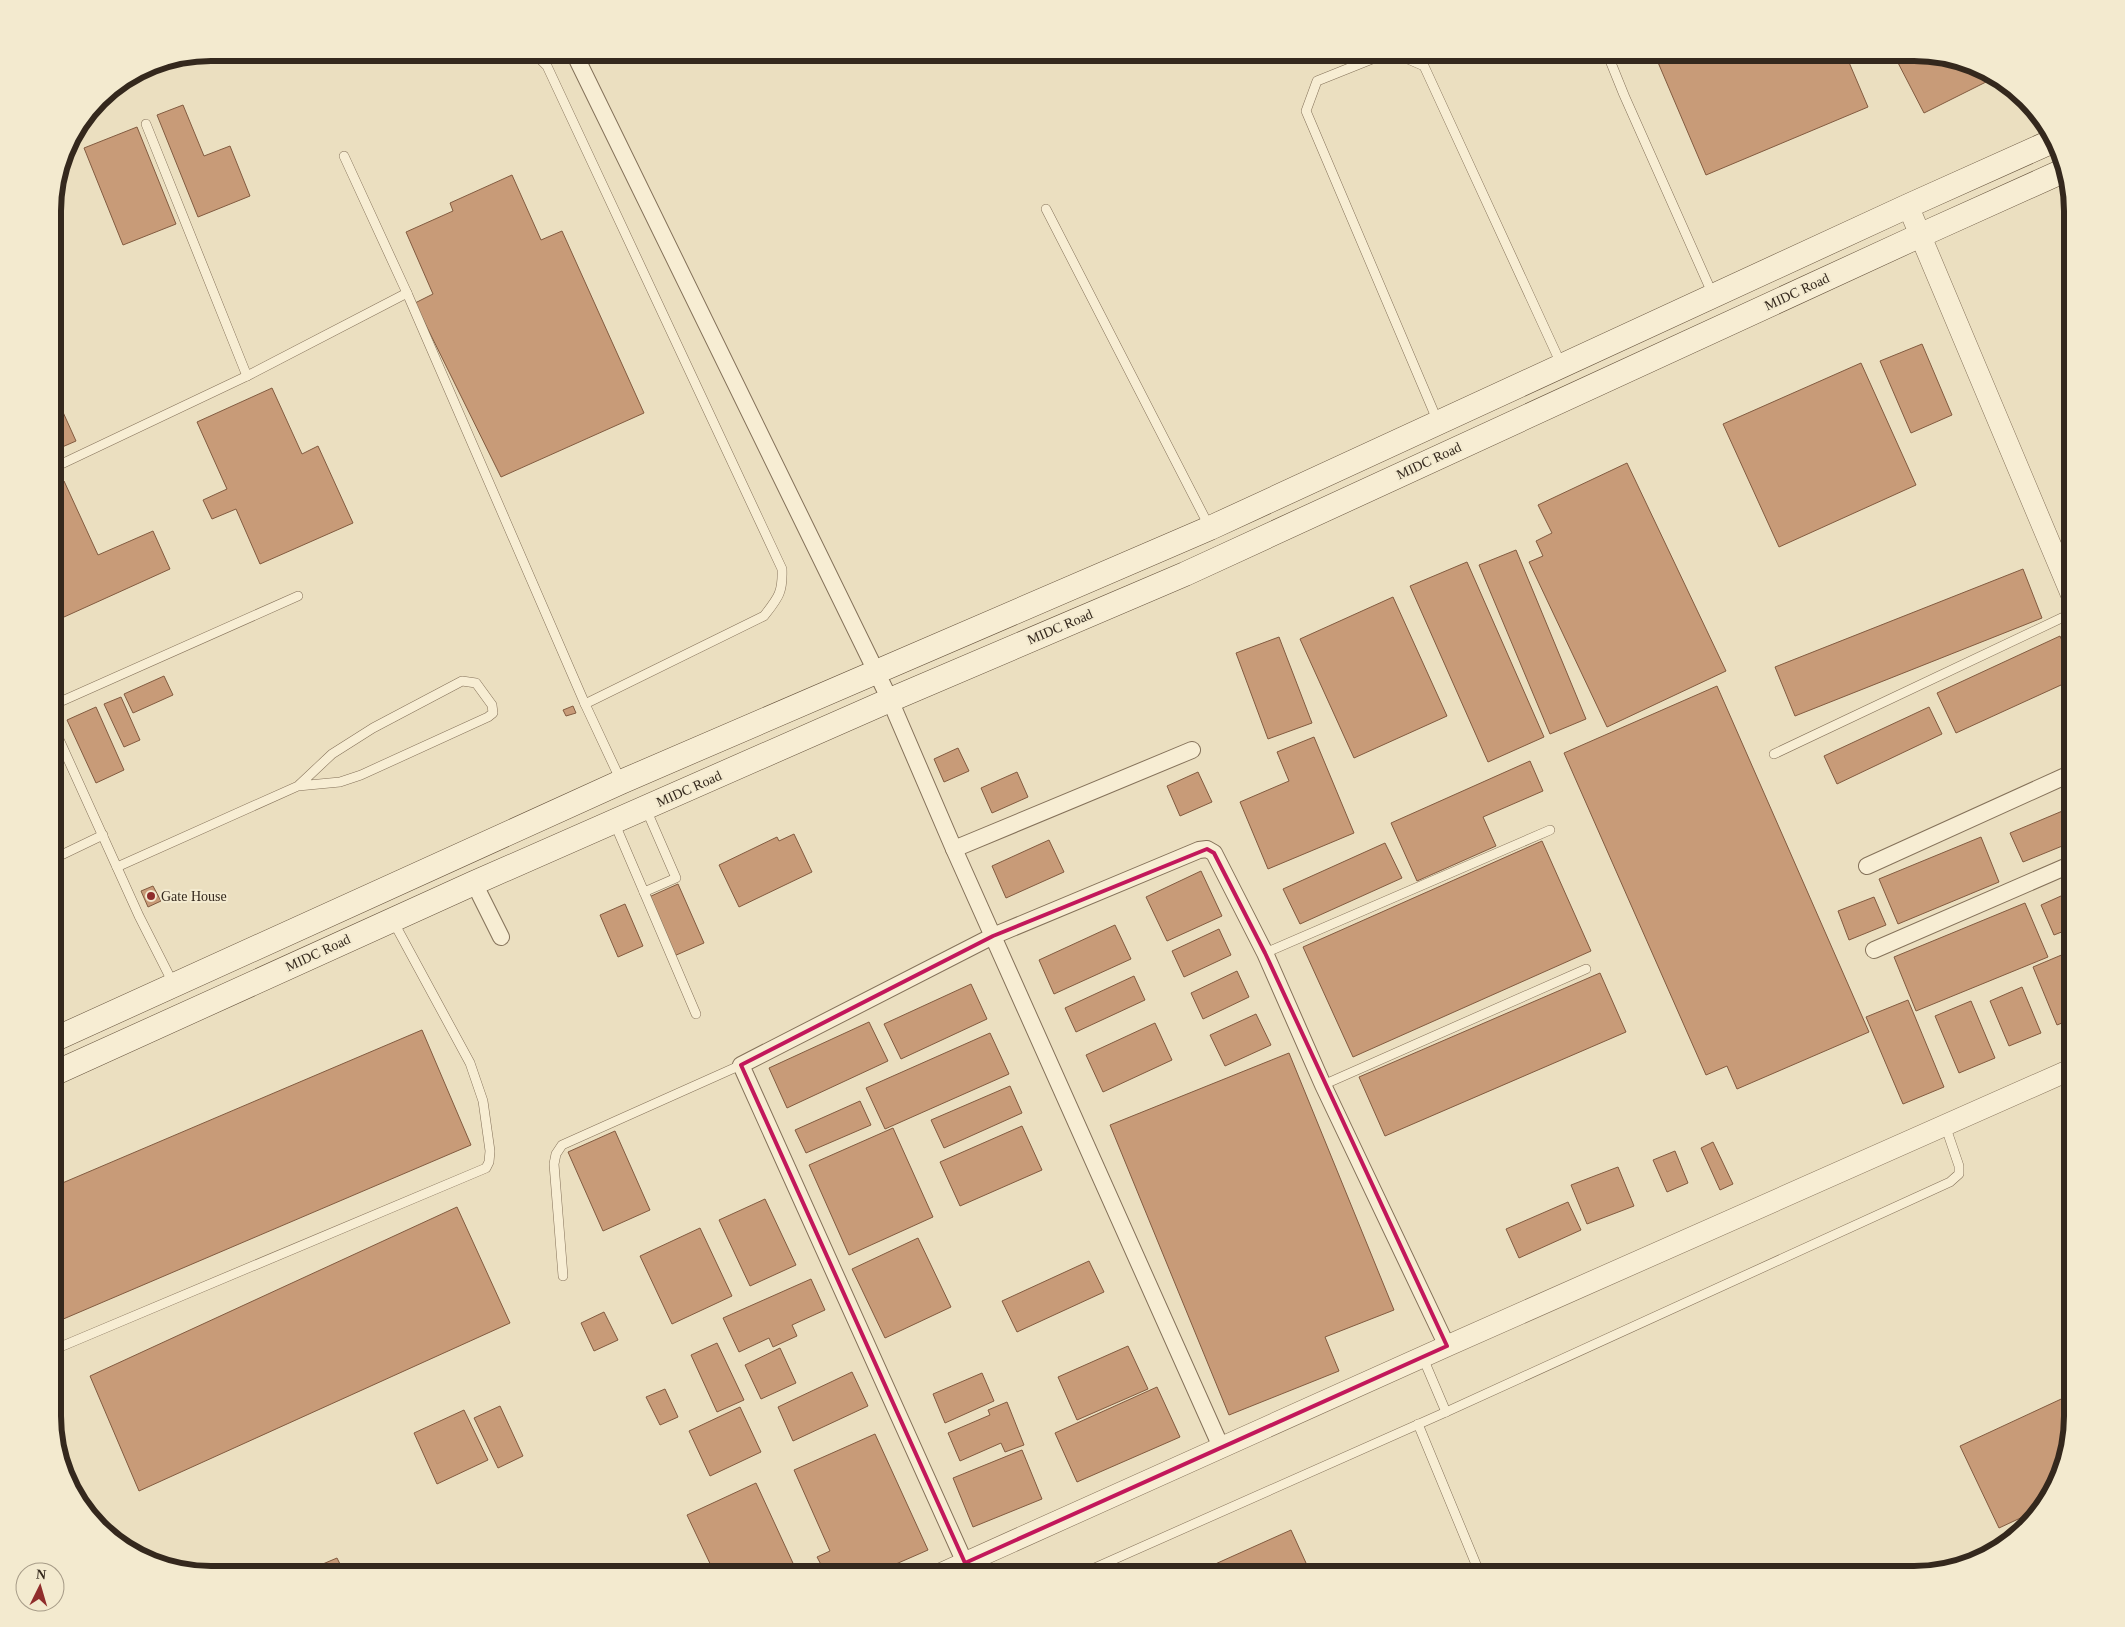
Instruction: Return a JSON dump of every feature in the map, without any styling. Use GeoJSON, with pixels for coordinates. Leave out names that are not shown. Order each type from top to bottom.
{"type":"FeatureCollection","features":[{"type":"Feature","properties":{"kind":"main road"},"geometry":{"type":"LineString","coordinates":[[62,1036],[621,782],[1210,528],[2047,144]]}},
{"type":"Feature","properties":{"kind":"main road","name":"MIDC Road"},"geometry":{"type":"LineString","coordinates":[[62,1070],[392,919],[890,700],[1185,574],[2059,173]]}},
{"type":"Feature","properties":{"kind":"street"},"geometry":{"type":"LineString","coordinates":[[578,61],[890,700],[954,849],[1221,1447]]}},
{"type":"Feature","properties":{"kind":"street"},"geometry":{"type":"LineString","coordinates":[[1908,206],[2064,577]]}},
{"type":"Feature","properties":{"kind":"street"},"geometry":{"type":"LineString","coordinates":[[954,849],[1192,750]]}},
{"type":"Feature","properties":{"kind":"street"},"geometry":{"type":"LineString","coordinates":[[1867,866],[2064,777]]}},
{"type":"Feature","properties":{"kind":"street"},"geometry":{"type":"LineString","coordinates":[[966,1566],[740,1065],[993,936],[1207,849],[1214,853],[1265,954],[1323,1085],[1447,1346]]}},
{"type":"Feature","properties":{"kind":"street"},"geometry":{"type":"LineString","coordinates":[[1874,950],[2064,867]]}},
{"type":"Feature","properties":{"kind":"street"},"geometry":{"type":"LineString","coordinates":[[474,883],[501,936]]}},
{"type":"Feature","properties":{"kind":"street"},"geometry":{"type":"LineString","coordinates":[[973,1566],[1221,1447],[2064,1072]]}},
{"type":"Feature","properties":{"kind":"lane"},"geometry":{"type":"LineString","coordinates":[[542,61],[547,66],[782,569],[783,586],[777,600],[764,616],[585,704]]}},
{"type":"Feature","properties":{"kind":"lane"},"geometry":{"type":"LineString","coordinates":[[1365,61],[1317,81],[1306,112],[1438,422]]}},
{"type":"Feature","properties":{"kind":"lane"},"geometry":{"type":"LineString","coordinates":[[1413,61],[1424,66],[1562,366]]}},
{"type":"Feature","properties":{"kind":"lane"},"geometry":{"type":"LineString","coordinates":[[1611,61],[1714,296]]}},
{"type":"Feature","properties":{"kind":"lane"},"geometry":{"type":"LineString","coordinates":[[146,124],[246,376]]}},
{"type":"Feature","properties":{"kind":"lane"},"geometry":{"type":"LineString","coordinates":[[344,156],[621,782]]}},
{"type":"Feature","properties":{"kind":"lane"},"geometry":{"type":"LineString","coordinates":[[1046,209],[1210,528]]}},
{"type":"Feature","properties":{"kind":"lane"},"geometry":{"type":"LineString","coordinates":[[62,464],[246,376],[406,293]]}},
{"type":"Feature","properties":{"kind":"lane"},"geometry":{"type":"LineString","coordinates":[[62,701],[298,596]]}},
{"type":"Feature","properties":{"kind":"lane"},"geometry":{"type":"LineString","coordinates":[[1774,754],[2064,617]]}},
{"type":"Feature","properties":{"kind":"lane"},"geometry":{"type":"LineString","coordinates":[[117,867],[298,786],[340,782],[361,775],[488,717],[493,713],[492,704],[476,683],[462,681],[373,728],[332,754],[298,786]]}},
{"type":"Feature","properties":{"kind":"lane"},"geometry":{"type":"LineString","coordinates":[[62,746],[117,867],[174,985]]}},
{"type":"Feature","properties":{"kind":"lane"},"geometry":{"type":"LineString","coordinates":[[644,892],[676,878],[645,808]]}},
{"type":"Feature","properties":{"kind":"lane"},"geometry":{"type":"LineString","coordinates":[[614,822],[696,1014]]}},
{"type":"Feature","properties":{"kind":"lane"},"geometry":{"type":"LineString","coordinates":[[1265,954],[1550,830]]}},
{"type":"Feature","properties":{"kind":"lane"},"geometry":{"type":"LineString","coordinates":[[62,855],[103,835]]}},
{"type":"Feature","properties":{"kind":"lane"},"geometry":{"type":"LineString","coordinates":[[62,1346],[486,1168],[489,1162],[490,1151],[483,1101],[470,1063],[392,919]]}},
{"type":"Feature","properties":{"kind":"lane"},"geometry":{"type":"LineString","coordinates":[[1323,1085],[1586,969]]}},
{"type":"Feature","properties":{"kind":"lane"},"geometry":{"type":"LineString","coordinates":[[563,1276],[554,1164],[556,1154],[562,1145],[740,1065]]}},
{"type":"Feature","properties":{"kind":"lane"},"geometry":{"type":"LineString","coordinates":[[1099,1566],[1446,1412],[1950,1182],[1959,1174],[1960,1166],[1945,1125]]}},
{"type":"Feature","properties":{"kind":"lane"},"geometry":{"type":"LineString","coordinates":[[1423,1358],[1446,1412]]}},
{"type":"Feature","properties":{"kind":"lane"},"geometry":{"type":"LineString","coordinates":[[1418,1424],[1477,1566]]}},
{"type":"Feature","properties":{"kind":"highlighted area"},"geometry":{"type":"Polygon","coordinates":[[[1207,849],[1214,853],[1265,953],[1447,1346],[965,1563],[741,1065],[993,936],[1207,849]]]}},
{"type":"Feature","properties":{"kind":"building"},"geometry":{"type":"Polygon","coordinates":[[[1657,61],[1848,61],[1868,107],[1706,175],[1657,61]]]}},
{"type":"Feature","properties":{"kind":"building"},"geometry":{"type":"Polygon","coordinates":[[[1897,61],[1952,66],[1988,81],[1924,113],[1897,61]]]}},
{"type":"Feature","properties":{"kind":"building"},"geometry":{"type":"Polygon","coordinates":[[[183,105],[204,156],[230,146],[250,196],[198,217],[157,115],[183,105]]]}},
{"type":"Feature","properties":{"kind":"building"},"geometry":{"type":"Polygon","coordinates":[[[137,127],[176,224],[123,245],[84,148],[137,127]]]}},
{"type":"Feature","properties":{"kind":"building"},"geometry":{"type":"Polygon","coordinates":[[[512,175],[541,240],[562,231],[644,413],[501,477],[415,303],[433,294],[406,232],[453,211],[450,203],[512,175]]]}},
{"type":"Feature","properties":{"kind":"building"},"geometry":{"type":"Polygon","coordinates":[[[1922,344],[1952,415],[1911,433],[1880,361],[1922,344]]]}},
{"type":"Feature","properties":{"kind":"building"},"geometry":{"type":"Polygon","coordinates":[[[1861,363],[1916,485],[1779,547],[1723,424],[1861,363]]]}},
{"type":"Feature","properties":{"kind":"building"},"geometry":{"type":"Polygon","coordinates":[[[272,388],[302,454],[318,446],[353,523],[260,564],[236,509],[212,519],[203,500],[227,489],[197,422],[272,388]]]}},
{"type":"Feature","properties":{"kind":"building"},"geometry":{"type":"Polygon","coordinates":[[[62,410],[76,441],[62,447],[62,410]]]}},
{"type":"Feature","properties":{"kind":"building"},"geometry":{"type":"Polygon","coordinates":[[[1627,463],[1726,671],[1607,727],[1529,562],[1543,556],[1536,541],[1552,533],[1538,505],[1627,463]]]}},
{"type":"Feature","properties":{"kind":"building"},"geometry":{"type":"Polygon","coordinates":[[[64,481],[98,555],[153,531],[170,569],[62,618],[62,482],[64,481]]]}},
{"type":"Feature","properties":{"kind":"building"},"geometry":{"type":"Polygon","coordinates":[[[1516,550],[1586,719],[1550,734],[1479,565],[1516,550]]]}},
{"type":"Feature","properties":{"kind":"building"},"geometry":{"type":"Polygon","coordinates":[[[1467,562],[1544,737],[1488,762],[1410,586],[1467,562]]]}},
{"type":"Feature","properties":{"kind":"building"},"geometry":{"type":"Polygon","coordinates":[[[2023,569],[2042,618],[1795,716],[1775,667],[2023,569]]]}},
{"type":"Feature","properties":{"kind":"building"},"geometry":{"type":"Polygon","coordinates":[[[1393,597],[1447,716],[1354,758],[1300,639],[1393,597]]]}},
{"type":"Feature","properties":{"kind":"building"},"geometry":{"type":"Polygon","coordinates":[[[2060,636],[2064,645],[2064,684],[1956,733],[1937,693],[2060,636]]]}},
{"type":"Feature","properties":{"kind":"building"},"geometry":{"type":"Polygon","coordinates":[[[1279,637],[1312,723],[1268,739],[1236,653],[1279,637]]]}},
{"type":"Feature","properties":{"kind":"building"},"geometry":{"type":"Polygon","coordinates":[[[164,676],[173,695],[133,713],[124,694],[164,676]]]}},
{"type":"Feature","properties":{"kind":"building"},"geometry":{"type":"Polygon","coordinates":[[[1717,686],[1869,1032],[1737,1089],[1727,1066],[1706,1075],[1564,753],[1717,686]]]}},
{"type":"Feature","properties":{"kind":"building"},"geometry":{"type":"Polygon","coordinates":[[[121,697],[140,740],[124,747],[104,704],[121,697]]]}},
{"type":"Feature","properties":{"kind":"building"},"geometry":{"type":"Polygon","coordinates":[[[573,706],[576,713],[566,716],[563,710],[573,706]]]}},
{"type":"Feature","properties":{"kind":"building"},"geometry":{"type":"Polygon","coordinates":[[[96,707],[124,770],[96,783],[67,720],[96,707]]]}},
{"type":"Feature","properties":{"kind":"building"},"geometry":{"type":"Polygon","coordinates":[[[1929,707],[1942,734],[1837,784],[1824,756],[1929,707]]]}},
{"type":"Feature","properties":{"kind":"building"},"geometry":{"type":"Polygon","coordinates":[[[1314,737],[1354,833],[1268,869],[1240,802],[1289,781],[1277,752],[1314,737]]]}},
{"type":"Feature","properties":{"kind":"building"},"geometry":{"type":"Polygon","coordinates":[[[958,748],[969,771],[944,782],[934,759],[958,748]]]}},
{"type":"Feature","properties":{"kind":"building"},"geometry":{"type":"Polygon","coordinates":[[[1530,761],[1543,791],[1483,817],[1496,846],[1417,881],[1391,823],[1530,761]]]}},
{"type":"Feature","properties":{"kind":"building"},"geometry":{"type":"Polygon","coordinates":[[[1017,772],[1028,797],[992,813],[981,788],[1017,772]]]}},
{"type":"Feature","properties":{"kind":"building"},"geometry":{"type":"Polygon","coordinates":[[[1198,772],[1212,802],[1180,816],[1167,786],[1198,772]]]}},
{"type":"Feature","properties":{"kind":"building"},"geometry":{"type":"Polygon","coordinates":[[[2064,810],[2064,845],[2023,862],[2010,833],[2064,810]]]}},
{"type":"Feature","properties":{"kind":"building"},"geometry":{"type":"Polygon","coordinates":[[[794,834],[812,872],[739,907],[719,865],[777,837],[779,841],[794,834]]]}},
{"type":"Feature","properties":{"kind":"building"},"geometry":{"type":"Polygon","coordinates":[[[1981,837],[1999,882],[1898,924],[1879,879],[1981,837]]]}},
{"type":"Feature","properties":{"kind":"building"},"geometry":{"type":"Polygon","coordinates":[[[1049,840],[1064,872],[1006,898],[992,866],[1049,840]]]}},
{"type":"Feature","properties":{"kind":"building"},"geometry":{"type":"Polygon","coordinates":[[[1542,841],[1591,951],[1353,1057],[1303,947],[1542,841]]]}},
{"type":"Feature","properties":{"kind":"building"},"geometry":{"type":"Polygon","coordinates":[[[1385,843],[1402,878],[1300,924],[1283,889],[1385,843]]]}},
{"type":"Feature","properties":{"kind":"building"},"geometry":{"type":"Polygon","coordinates":[[[1201,871],[1222,916],[1167,941],[1146,897],[1201,871]]]}},
{"type":"Feature","properties":{"kind":"building"},"geometry":{"type":"Polygon","coordinates":[[[678,884],[704,943],[674,956],[649,897],[678,884]]]}},
{"type":"Feature","properties":{"kind":"building","name":"Gate House"},"geometry":{"type":"Polygon","coordinates":[[[153,886],[161,901],[148,907],[141,891],[153,886]]]}},
{"type":"Feature","properties":{"kind":"building"},"geometry":{"type":"Polygon","coordinates":[[[2064,895],[2064,931],[2054,935],[2041,905],[2064,895]]]}},
{"type":"Feature","properties":{"kind":"building"},"geometry":{"type":"Polygon","coordinates":[[[1874,897],[1886,925],[1849,940],[1838,911],[1874,897]]]}},
{"type":"Feature","properties":{"kind":"building"},"geometry":{"type":"Polygon","coordinates":[[[2025,903],[2048,957],[1916,1011],[1894,957],[2025,903]]]}},
{"type":"Feature","properties":{"kind":"building"},"geometry":{"type":"Polygon","coordinates":[[[625,904],[643,946],[618,957],[600,915],[625,904]]]}},
{"type":"Feature","properties":{"kind":"building"},"geometry":{"type":"Polygon","coordinates":[[[1115,925],[1131,959],[1054,994],[1039,960],[1115,925]]]}},
{"type":"Feature","properties":{"kind":"building"},"geometry":{"type":"Polygon","coordinates":[[[1219,929],[1231,955],[1184,977],[1172,951],[1219,929]]]}},
{"type":"Feature","properties":{"kind":"building"},"geometry":{"type":"Polygon","coordinates":[[[2064,954],[2064,1022],[2057,1025],[2033,967],[2064,954]]]}},
{"type":"Feature","properties":{"kind":"building"},"geometry":{"type":"Polygon","coordinates":[[[1237,971],[1249,997],[1203,1019],[1191,993],[1237,971]]]}},
{"type":"Feature","properties":{"kind":"building"},"geometry":{"type":"Polygon","coordinates":[[[1600,973],[1626,1032],[1385,1136],[1359,1077],[1600,973]]]}},
{"type":"Feature","properties":{"kind":"building"},"geometry":{"type":"Polygon","coordinates":[[[1134,976],[1145,1000],[1076,1032],[1065,1008],[1134,976]]]}},
{"type":"Feature","properties":{"kind":"building"},"geometry":{"type":"Polygon","coordinates":[[[971,984],[987,1019],[901,1059],[884,1024],[971,984]]]}},
{"type":"Feature","properties":{"kind":"building"},"geometry":{"type":"Polygon","coordinates":[[[2022,987],[2041,1033],[2009,1046],[1990,1001],[2022,987]]]}},
{"type":"Feature","properties":{"kind":"building"},"geometry":{"type":"Polygon","coordinates":[[[1908,1000],[1944,1087],[1903,1104],[1866,1017],[1908,1000]]]}},
{"type":"Feature","properties":{"kind":"building"},"geometry":{"type":"Polygon","coordinates":[[[1971,1001],[1995,1058],[1959,1073],[1935,1016],[1971,1001]]]}},
{"type":"Feature","properties":{"kind":"building"},"geometry":{"type":"Polygon","coordinates":[[[1256,1014],[1271,1045],[1225,1066],[1210,1035],[1256,1014]]]}},
{"type":"Feature","properties":{"kind":"building"},"geometry":{"type":"Polygon","coordinates":[[[869,1022],[888,1061],[787,1108],[769,1068],[869,1022]]]}},
{"type":"Feature","properties":{"kind":"building"},"geometry":{"type":"Polygon","coordinates":[[[1155,1023],[1172,1060],[1103,1092],[1086,1055],[1155,1023]]]}},
{"type":"Feature","properties":{"kind":"building"},"geometry":{"type":"Polygon","coordinates":[[[422,1030],[471,1145],[62,1320],[62,1183],[422,1030]]]}},
{"type":"Feature","properties":{"kind":"building"},"geometry":{"type":"Polygon","coordinates":[[[990,1033],[1009,1074],[885,1129],[866,1088],[990,1033]]]}},
{"type":"Feature","properties":{"kind":"building"},"geometry":{"type":"Polygon","coordinates":[[[1289,1053],[1394,1310],[1325,1337],[1339,1371],[1229,1415],[1110,1125],[1289,1053]]]}},
{"type":"Feature","properties":{"kind":"building"},"geometry":{"type":"Polygon","coordinates":[[[1010,1086],[1022,1113],[944,1148],[931,1120],[1010,1086]]]}},
{"type":"Feature","properties":{"kind":"building"},"geometry":{"type":"Polygon","coordinates":[[[860,1101],[871,1125],[806,1153],[795,1130],[860,1101]]]}},
{"type":"Feature","properties":{"kind":"building"},"geometry":{"type":"Polygon","coordinates":[[[1022,1126],[1042,1170],[960,1206],[940,1162],[1022,1126]]]}},
{"type":"Feature","properties":{"kind":"building"},"geometry":{"type":"Polygon","coordinates":[[[893,1128],[933,1217],[849,1255],[809,1165],[893,1128]]]}},
{"type":"Feature","properties":{"kind":"building"},"geometry":{"type":"Polygon","coordinates":[[[615,1131],[650,1210],[603,1231],[568,1152],[615,1131]]]}},
{"type":"Feature","properties":{"kind":"building"},"geometry":{"type":"Polygon","coordinates":[[[1713,1142],[1733,1184],[1720,1190],[1701,1148],[1713,1142]]]}},
{"type":"Feature","properties":{"kind":"building"},"geometry":{"type":"Polygon","coordinates":[[[1675,1151],[1688,1183],[1667,1192],[1653,1160],[1675,1151]]]}},
{"type":"Feature","properties":{"kind":"building"},"geometry":{"type":"Polygon","coordinates":[[[1618,1167],[1634,1206],[1587,1224],[1571,1185],[1618,1167]]]}},
{"type":"Feature","properties":{"kind":"building"},"geometry":{"type":"Polygon","coordinates":[[[765,1199],[796,1265],[750,1286],[719,1220],[765,1199]]]}},
{"type":"Feature","properties":{"kind":"building"},"geometry":{"type":"Polygon","coordinates":[[[1568,1202],[1581,1230],[1519,1258],[1506,1229],[1568,1202]]]}},
{"type":"Feature","properties":{"kind":"building"},"geometry":{"type":"Polygon","coordinates":[[[457,1207],[510,1323],[139,1491],[90,1376],[457,1207]]]}},
{"type":"Feature","properties":{"kind":"building"},"geometry":{"type":"Polygon","coordinates":[[[700,1228],[732,1296],[672,1324],[640,1256],[700,1228]]]}},
{"type":"Feature","properties":{"kind":"building"},"geometry":{"type":"Polygon","coordinates":[[[918,1238],[951,1307],[885,1338],[852,1269],[918,1238]]]}},
{"type":"Feature","properties":{"kind":"building"},"geometry":{"type":"Polygon","coordinates":[[[1089,1261],[1104,1292],[1017,1332],[1002,1301],[1089,1261]]]}},
{"type":"Feature","properties":{"kind":"building"},"geometry":{"type":"Polygon","coordinates":[[[811,1279],[825,1310],[792,1325],[797,1336],[773,1347],[769,1338],[739,1352],[723,1318],[811,1279]]]}},
{"type":"Feature","properties":{"kind":"building"},"geometry":{"type":"Polygon","coordinates":[[[604,1312],[618,1340],[594,1351],[581,1323],[604,1312]]]}},
{"type":"Feature","properties":{"kind":"building"},"geometry":{"type":"Polygon","coordinates":[[[717,1343],[744,1400],[717,1412],[691,1355],[717,1343]]]}},
{"type":"Feature","properties":{"kind":"building"},"geometry":{"type":"Polygon","coordinates":[[[1128,1346],[1148,1389],[1077,1420],[1058,1377],[1128,1346]]]}},
{"type":"Feature","properties":{"kind":"building"},"geometry":{"type":"Polygon","coordinates":[[[780,1348],[796,1383],[761,1399],[745,1365],[780,1348]]]}},
{"type":"Feature","properties":{"kind":"building"},"geometry":{"type":"Polygon","coordinates":[[[852,1372],[868,1406],[793,1441],[778,1407],[852,1372]]]}},
{"type":"Feature","properties":{"kind":"building"},"geometry":{"type":"Polygon","coordinates":[[[982,1373],[994,1401],[945,1423],[933,1394],[982,1373]]]}},
{"type":"Feature","properties":{"kind":"building"},"geometry":{"type":"Polygon","coordinates":[[[1157,1387],[1180,1437],[1077,1482],[1055,1433],[1157,1387]]]}},
{"type":"Feature","properties":{"kind":"building"},"geometry":{"type":"Polygon","coordinates":[[[665,1389],[678,1417],[660,1425],[646,1397],[665,1389]]]}},
{"type":"Feature","properties":{"kind":"building"},"geometry":{"type":"Polygon","coordinates":[[[2064,1398],[2064,1415],[2059,1454],[2044,1491],[2025,1516],[1999,1528],[1960,1446],[2064,1398]]]}},
{"type":"Feature","properties":{"kind":"building"},"geometry":{"type":"Polygon","coordinates":[[[1007,1402],[1024,1445],[1005,1452],[1001,1443],[960,1461],[948,1433],[990,1415],[988,1410],[1007,1402]]]}},
{"type":"Feature","properties":{"kind":"building"},"geometry":{"type":"Polygon","coordinates":[[[500,1406],[523,1456],[498,1468],[474,1418],[500,1406]]]}},
{"type":"Feature","properties":{"kind":"building"},"geometry":{"type":"Polygon","coordinates":[[[740,1407],[761,1452],[710,1476],[689,1431],[740,1407]]]}},
{"type":"Feature","properties":{"kind":"building"},"geometry":{"type":"Polygon","coordinates":[[[464,1410],[488,1460],[437,1484],[414,1433],[464,1410]]]}},
{"type":"Feature","properties":{"kind":"building"},"geometry":{"type":"Polygon","coordinates":[[[875,1434],[928,1550],[891,1566],[822,1566],[817,1557],[830,1551],[794,1470],[875,1434]]]}},
{"type":"Feature","properties":{"kind":"building"},"geometry":{"type":"Polygon","coordinates":[[[1022,1450],[1042,1499],[973,1527],[953,1478],[1022,1450]]]}},
{"type":"Feature","properties":{"kind":"building"},"geometry":{"type":"Polygon","coordinates":[[[756,1483],[794,1566],[711,1566],[687,1515],[756,1483]]]}},
{"type":"Feature","properties":{"kind":"building"},"geometry":{"type":"Polygon","coordinates":[[[1291,1530],[1307,1566],[1211,1566],[1291,1530]]]}},
{"type":"Feature","properties":{"kind":"building"},"geometry":{"type":"Polygon","coordinates":[[[337,1558],[341,1566],[318,1566],[337,1558]]]}},
{"type":"Feature","properties":{"kind":"place","name":"Gate House"},"geometry":{"type":"Point","coordinates":[151,896]}}]}
